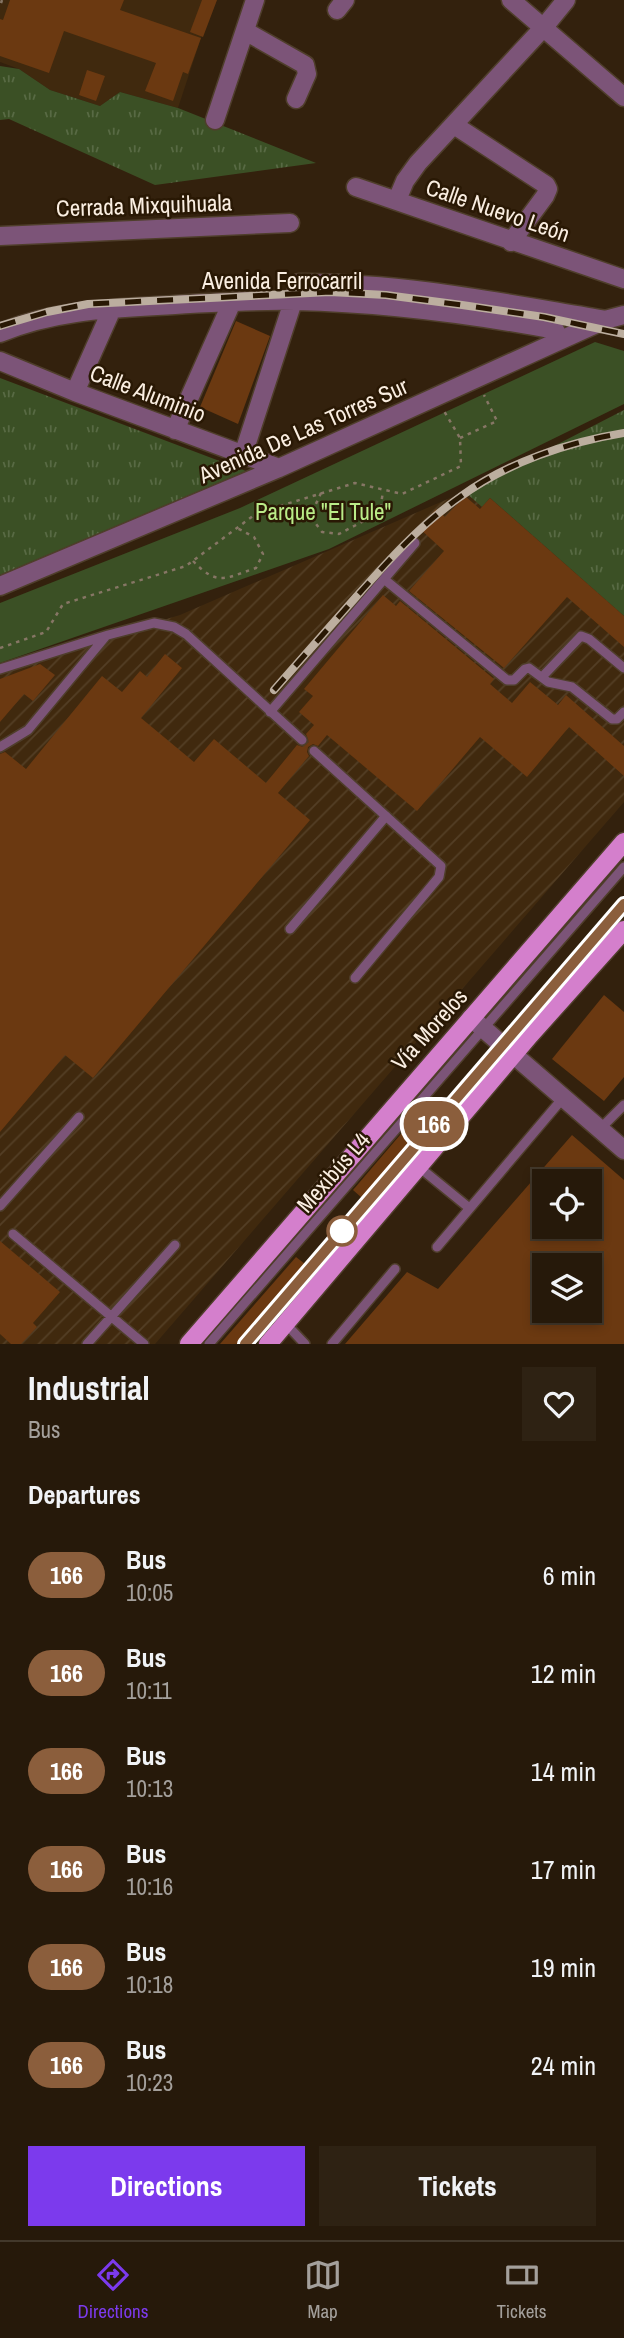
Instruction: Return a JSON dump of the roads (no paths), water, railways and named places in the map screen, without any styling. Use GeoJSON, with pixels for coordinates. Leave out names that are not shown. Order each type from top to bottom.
{"type":"FeatureCollection","features":[{"type":"Feature","properties":{"kind":"main road","name":"Vía Morelos"},"geometry":{"type":"LineString","coordinates":[[189,1344],[477,1023],[624,842]]}},
{"type":"Feature","properties":{"kind":"main road"},"geometry":{"type":"LineString","coordinates":[[268,1344],[419,1167],[508,1050],[624,930]]}},
{"type":"Feature","properties":{"kind":"street"},"geometry":{"type":"LineString","coordinates":[[215,120],[255,0]]}},
{"type":"Feature","properties":{"kind":"street"},"geometry":{"type":"LineString","coordinates":[[512,0],[624,97]]}},
{"type":"Feature","properties":{"kind":"street"},"geometry":{"type":"LineString","coordinates":[[397,200],[409,174],[566,0]]}},
{"type":"Feature","properties":{"kind":"street"},"geometry":{"type":"LineString","coordinates":[[245,31],[306,65],[307,74],[296,99]]}},
{"type":"Feature","properties":{"kind":"street"},"geometry":{"type":"LineString","coordinates":[[454,125],[546,185],[548,189],[511,242]]}},
{"type":"Feature","properties":{"kind":"street","name":"Calle Nuevo León"},"geometry":{"type":"LineString","coordinates":[[356,187],[624,279]]}},
{"type":"Feature","properties":{"kind":"street","name":"Cerrada Mixquihuala"},"geometry":{"type":"LineString","coordinates":[[0,236],[290,223]]}},
{"type":"Feature","properties":{"kind":"street","name":"Avenida Ferrocarril"},"geometry":{"type":"LineString","coordinates":[[0,333],[20,325],[67,314],[232,302],[344,283],[441,292],[624,323]]}},
{"type":"Feature","properties":{"kind":"street"},"geometry":{"type":"LineString","coordinates":[[243,455],[296,292]]}},
{"type":"Feature","properties":{"kind":"street","name":"Avenida Ferrocarril"},"geometry":{"type":"LineString","coordinates":[[296,292],[359,304],[470,316],[555,330],[560,340]]}},
{"type":"Feature","properties":{"kind":"street"},"geometry":{"type":"LineString","coordinates":[[175,430],[232,302]]}},
{"type":"Feature","properties":{"kind":"street"},"geometry":{"type":"LineString","coordinates":[[75,392],[111,309]]}},
{"type":"Feature","properties":{"kind":"street","name":"Avenida De Las Torres Sur"},"geometry":{"type":"LineString","coordinates":[[0,586],[279,468],[605,320],[624,315]]}},
{"type":"Feature","properties":{"kind":"street","name":"Calle Aluminio"},"geometry":{"type":"LineString","coordinates":[[0,361],[279,468]]}},
{"type":"Feature","properties":{"kind":"street"},"geometry":{"type":"LineString","coordinates":[[477,1023],[624,1150]]}},
{"type":"Feature","properties":{"kind":"lane"},"geometry":{"type":"LineString","coordinates":[[270,712],[415,543]]}},
{"type":"Feature","properties":{"kind":"lane"},"geometry":{"type":"LineString","coordinates":[[384,579],[507,680],[514,680],[527,668],[552,684],[572,687],[612,719],[617,719],[624,712]]}},
{"type":"Feature","properties":{"kind":"lane"},"geometry":{"type":"LineString","coordinates":[[0,669],[154,623],[174,627],[186,634],[302,740]]}},
{"type":"Feature","properties":{"kind":"lane"},"geometry":{"type":"LineString","coordinates":[[0,747],[28,730],[108,635]]}},
{"type":"Feature","properties":{"kind":"lane"},"geometry":{"type":"LineString","coordinates":[[542,677],[581,636],[589,639],[624,668]]}},
{"type":"Feature","properties":{"kind":"lane"},"geometry":{"type":"LineString","coordinates":[[314,751],[439,862],[441,874],[355,978]]}},
{"type":"Feature","properties":{"kind":"lane"},"geometry":{"type":"LineString","coordinates":[[290,929],[386,816]]}},
{"type":"Feature","properties":{"kind":"lane","name":"Mexibús L4"},"geometry":{"type":"LineString","coordinates":[[209,1344],[477,1023],[624,867]]}},
{"type":"Feature","properties":{"kind":"lane","name":"Mexibús L4"},"geometry":{"type":"LineString","coordinates":[[245,1344],[508,1050],[624,904]]}},
{"type":"Feature","properties":{"kind":"lane"},"geometry":{"type":"LineString","coordinates":[[437,1247],[562,1098]]}},
{"type":"Feature","properties":{"kind":"lane"},"geometry":{"type":"LineString","coordinates":[[600,1129],[624,1105]]}},
{"type":"Feature","properties":{"kind":"lane"},"geometry":{"type":"LineString","coordinates":[[0,1206],[79,1117]]}},
{"type":"Feature","properties":{"kind":"lane"},"geometry":{"type":"LineString","coordinates":[[419,1167],[468,1207]]}},
{"type":"Feature","properties":{"kind":"lane"},"geometry":{"type":"LineString","coordinates":[[13,1234],[144,1344]]}},
{"type":"Feature","properties":{"kind":"lane"},"geometry":{"type":"LineString","coordinates":[[87,1344],[175,1245]]}},
{"type":"Feature","properties":{"kind":"lane"},"geometry":{"type":"LineString","coordinates":[[332,1344],[395,1269]]}},
{"type":"Feature","properties":{"kind":"lane"},"geometry":{"type":"LineString","coordinates":[[286,1324],[305,1344]]}},
{"type":"Feature","properties":{"kind":"railway"},"geometry":{"type":"LineString","coordinates":[[0,326],[47,312],[88,304],[330,292],[386,295],[462,305],[544,317],[624,334]]}},
{"type":"Feature","properties":{"kind":"railway"},"geometry":{"type":"LineString","coordinates":[[274,690],[392,557],[431,519],[460,497],[517,464],[560,448],[624,433]]}},
{"type":"Feature","properties":{"kind":"park label","name":"Parque \"El Tule\""},"geometry":{"type":"Point","coordinates":[323,511]}}]}
